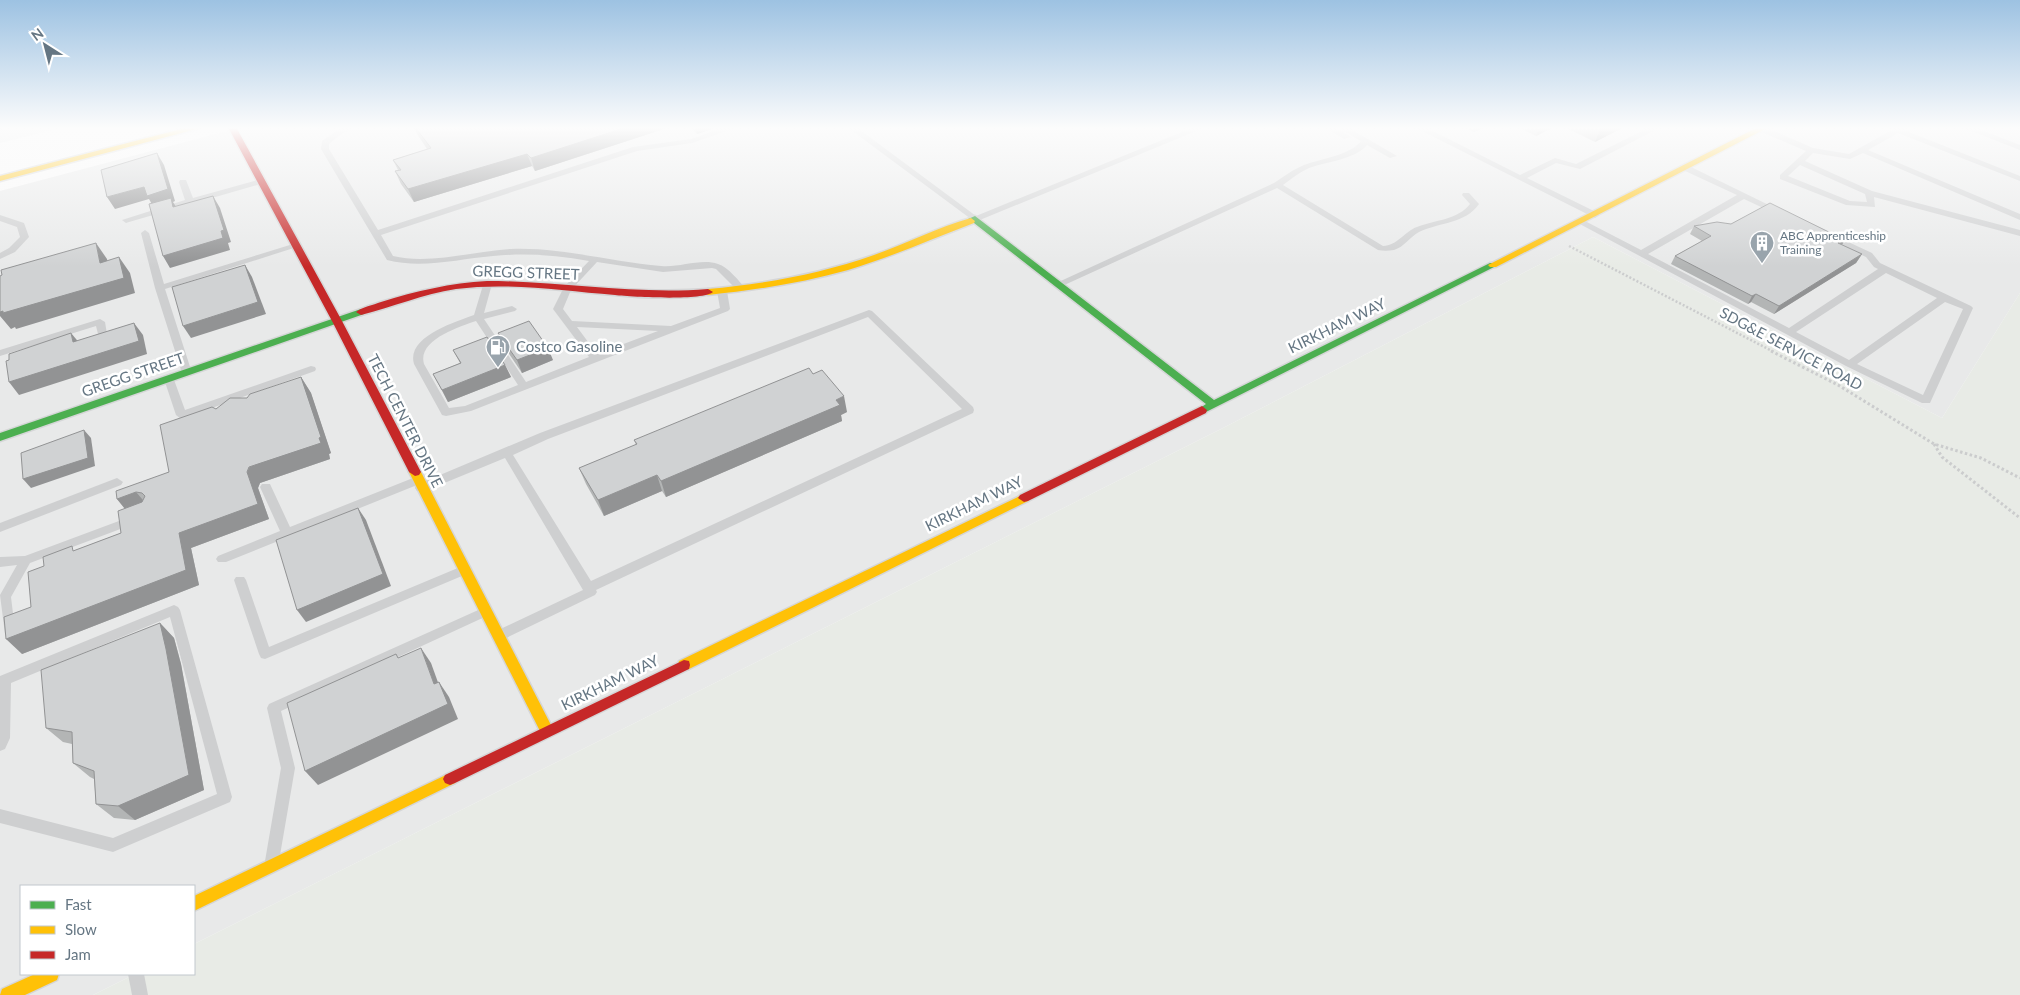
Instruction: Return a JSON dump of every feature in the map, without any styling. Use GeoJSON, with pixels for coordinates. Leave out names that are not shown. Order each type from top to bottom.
{"type":"FeatureCollection","features":[{"type":"Feature","properties":{"kind":"street"},"geometry":{"type":"LineString","coordinates":[[0,179],[21,173]]}},
{"type":"Feature","properties":{"kind":"street","name":"TECH CENTER DRIVE"},"geometry":{"type":"LineString","coordinates":[[257,173],[337,321],[419,485],[465,570],[547,731]]}},
{"type":"Feature","properties":{"kind":"street","name":"KIRKHAM WAY"},"geometry":{"type":"LineString","coordinates":[[195,904],[1213,404],[1675,173]]}},
{"type":"Feature","properties":{"kind":"street"},"geometry":{"type":"LineString","coordinates":[[975,219],[1213,404]]}},
{"type":"Feature","properties":{"kind":"street","name":"GREGG STREET"},"geometry":{"type":"LineString","coordinates":[[0,437],[425,292],[487,284],[648,294],[722,291],[771,284],[844,268],[975,219]]}},
{"type":"Feature","properties":{"kind":"street"},"geometry":{"type":"LineString","coordinates":[[8,995],[49,975]]}},
{"type":"Feature","properties":{"kind":"lane"},"geometry":{"type":"LineString","coordinates":[[340,173],[390,258],[400,262],[502,252],[536,251],[663,269],[713,265],[719,267],[741,288]]}},
{"type":"Feature","properties":{"kind":"lane"},"geometry":{"type":"LineString","coordinates":[[376,234],[561,173]]}},
{"type":"Feature","properties":{"kind":"lane"},"geometry":{"type":"LineString","coordinates":[[913,173],[975,219],[1087,173]]}},
{"type":"Feature","properties":{"kind":"lane"},"geometry":{"type":"LineString","coordinates":[[1058,285],[1278,185],[1295,173]]}},
{"type":"Feature","properties":{"kind":"lane"},"geometry":{"type":"LineString","coordinates":[[1511,173],[1595,215]]}},
{"type":"Feature","properties":{"kind":"lane"},"geometry":{"type":"LineString","coordinates":[[1520,178],[1529,173]]}},
{"type":"Feature","properties":{"kind":"lane"},"geometry":{"type":"LineString","coordinates":[[1698,173],[1789,217]]}},
{"type":"Feature","properties":{"kind":"lane"},"geometry":{"type":"LineString","coordinates":[[1787,173],[1783,177],[1849,203],[1872,205],[1869,193]]}},
{"type":"Feature","properties":{"kind":"lane"},"geometry":{"type":"LineString","coordinates":[[1826,173],[1869,193],[2020,233]]}},
{"type":"Feature","properties":{"kind":"lane"},"geometry":{"type":"LineString","coordinates":[[1917,173],[2020,217]]}},
{"type":"Feature","properties":{"kind":"lane"},"geometry":{"type":"LineString","coordinates":[[126,220],[261,181]]}},
{"type":"Feature","properties":{"kind":"lane"},"geometry":{"type":"LineString","coordinates":[[183,182],[190,202]]}},
{"type":"Feature","properties":{"kind":"lane"},"geometry":{"type":"LineString","coordinates":[[1278,185],[1380,248],[1388,249],[1394,248],[1415,231],[1471,209],[1475,204],[1466,196]]}},
{"type":"Feature","properties":{"kind":"lane"},"geometry":{"type":"LineString","coordinates":[[1642,254],[1744,195]]}},
{"type":"Feature","properties":{"kind":"lane"},"geometry":{"type":"LineString","coordinates":[[0,218],[21,225],[25,237],[12,250],[0,256]]}},
{"type":"Feature","properties":{"kind":"lane"},"geometry":{"type":"LineString","coordinates":[[1580,222],[1850,364],[1926,401],[1968,308],[1885,269],[1878,265],[1869,255],[1824,234]]}},
{"type":"Feature","properties":{"kind":"lane"},"geometry":{"type":"LineString","coordinates":[[145,234],[187,373]]}},
{"type":"Feature","properties":{"kind":"lane"},"geometry":{"type":"LineString","coordinates":[[160,288],[296,246]]}},
{"type":"Feature","properties":{"kind":"lane"},"geometry":{"type":"LineString","coordinates":[[595,258],[567,289],[558,309],[595,358]]}},
{"type":"Feature","properties":{"kind":"lane"},"geometry":{"type":"LineString","coordinates":[[1789,332],[1885,269]]}},
{"type":"Feature","properties":{"kind":"lane"},"geometry":{"type":"LineString","coordinates":[[487,284],[478,317],[524,387]]}},
{"type":"Feature","properties":{"kind":"lane"},"geometry":{"type":"LineString","coordinates":[[512,309],[478,317],[439,332],[421,348],[418,362],[446,412],[468,409],[672,328],[725,309],[722,291]]}},
{"type":"Feature","properties":{"kind":"lane"},"geometry":{"type":"LineString","coordinates":[[1850,364],[1944,298]]}},
{"type":"Feature","properties":{"kind":"lane"},"geometry":{"type":"LineString","coordinates":[[222,559],[287,533],[507,453],[544,436],[869,312],[969,410],[588,588]]}},
{"type":"Feature","properties":{"kind":"lane"},"geometry":{"type":"LineString","coordinates":[[0,353],[100,322],[104,340]]}},
{"type":"Feature","properties":{"kind":"lane"},"geometry":{"type":"LineString","coordinates":[[569,324],[672,328]]}},
{"type":"Feature","properties":{"kind":"lane"},"geometry":{"type":"LineString","coordinates":[[169,379],[181,415],[311,370]]}},
{"type":"Feature","properties":{"kind":"lane"},"geometry":{"type":"LineString","coordinates":[[498,636],[591,592],[507,453]]}},
{"type":"Feature","properties":{"kind":"lane"},"geometry":{"type":"LineString","coordinates":[[0,528],[117,482]]}},
{"type":"Feature","properties":{"kind":"lane"},"geometry":{"type":"LineString","coordinates":[[266,487],[287,533]]}},
{"type":"Feature","properties":{"kind":"lane"},"geometry":{"type":"LineString","coordinates":[[0,562],[26,560],[150,513]]}},
{"type":"Feature","properties":{"kind":"lane"},"geometry":{"type":"LineString","coordinates":[[10,642],[5,597],[26,560]]}},
{"type":"Feature","properties":{"kind":"lane"},"geometry":{"type":"LineString","coordinates":[[240,580],[265,654],[465,570]]}},
{"type":"Feature","properties":{"kind":"lane"},"geometry":{"type":"LineString","coordinates":[[0,745],[3,738],[5,680],[174,610],[225,796],[113,845],[0,816]]}},
{"type":"Feature","properties":{"kind":"lane"},"geometry":{"type":"LineString","coordinates":[[271,866],[288,768],[274,708],[485,612]]}},
{"type":"Feature","properties":{"kind":"lane"},"geometry":{"type":"LineString","coordinates":[[136,975],[140,995]]}},
{"type":"Feature","properties":{"kind":"path","name":"SDG&E SERVICE ROAD"},"geometry":{"type":"LineString","coordinates":[[1551,237],[1838,385],[1934,444],[1981,458],[2020,478]]}},
{"type":"Feature","properties":{"kind":"path"},"geometry":{"type":"LineString","coordinates":[[1934,444],[1942,457],[2020,518]]}},
{"type":"Feature","properties":{"kind":"shaded area"},"geometry":{"type":"Polygon","coordinates":[[[66,173],[2020,173],[2020,293],[1942,418],[1593,237],[1221,429],[195,943],[195,885],[20,885],[20,975],[133,975],[93,995],[0,995],[0,191],[66,173]]]}},
{"type":"Feature","properties":{"kind":"shaded area"},"geometry":{"type":"Polygon","coordinates":[[[1593,237],[1942,418],[2020,293],[2020,995],[93,995],[133,975],[195,975],[195,943],[1221,429],[1593,237]]]}},
{"type":"Feature","properties":{"kind":"building"},"geometry":{"type":"Polygon","coordinates":[[[102,173],[163,173],[168,189],[147,196],[144,187],[107,197],[102,173]]]}},
{"type":"Feature","properties":{"kind":"building"},"geometry":{"type":"Polygon","coordinates":[[[397,173],[461,173],[408,189],[397,173]]]}},
{"type":"Feature","properties":{"kind":"building"},"geometry":{"type":"Polygon","coordinates":[[[213,196],[224,230],[221,231],[223,238],[163,256],[149,204],[171,198],[173,207],[213,196]]]}},
{"type":"Feature","properties":{"kind":"building","name":"ABC Apprenticeship Training"},"geometry":{"type":"Polygon","coordinates":[[[1770,203],[1845,240],[1838,243],[1862,254],[1779,306],[1756,294],[1752,296],[1675,256],[1711,236],[1694,226],[1717,222],[1731,224],[1770,203]]]}},
{"type":"Feature","properties":{"kind":"building"},"geometry":{"type":"Polygon","coordinates":[[[96,243],[100,263],[119,257],[124,278],[3,313],[3,311],[0,312],[1,270],[96,243]]]}},
{"type":"Feature","properties":{"kind":"building"},"geometry":{"type":"Polygon","coordinates":[[[245,265],[258,302],[183,326],[172,287],[245,265]]]}},
{"type":"Feature","properties":{"kind":"building"},"geometry":{"type":"Polygon","coordinates":[[[529,321],[548,348],[517,360],[498,333],[529,321]]]}},
{"type":"Feature","properties":{"kind":"building"},"geometry":{"type":"Polygon","coordinates":[[[134,323],[139,341],[9,382],[6,361],[9,360],[9,354],[71,333],[73,342],[134,323]]]}},
{"type":"Feature","properties":{"kind":"building"},"geometry":{"type":"Polygon","coordinates":[[[487,337],[505,365],[442,390],[433,374],[461,363],[453,350],[487,337]]]}},
{"type":"Feature","properties":{"kind":"building"},"geometry":{"type":"Polygon","coordinates":[[[809,368],[813,374],[822,370],[844,396],[836,400],[840,405],[661,481],[657,475],[598,500],[579,468],[637,444],[634,440],[809,368]]]}},
{"type":"Feature","properties":{"kind":"building"},"geometry":{"type":"Polygon","coordinates":[[[301,377],[321,437],[319,438],[321,443],[249,467],[247,472],[258,504],[179,533],[186,570],[6,639],[4,617],[31,607],[28,572],[44,566],[43,557],[72,546],[73,551],[121,533],[118,511],[142,502],[145,496],[142,493],[136,492],[117,499],[116,491],[169,472],[160,425],[212,407],[216,409],[230,398],[247,398],[250,394],[301,377]]]}},
{"type":"Feature","properties":{"kind":"building"},"geometry":{"type":"Polygon","coordinates":[[[84,430],[88,458],[23,479],[21,453],[84,430]]]}},
{"type":"Feature","properties":{"kind":"building"},"geometry":{"type":"Polygon","coordinates":[[[358,508],[383,574],[297,610],[276,540],[358,508]]]}},
{"type":"Feature","properties":{"kind":"building"},"geometry":{"type":"Polygon","coordinates":[[[160,623],[189,775],[118,806],[96,804],[94,771],[73,763],[72,732],[46,728],[41,670],[160,623]]]}},
{"type":"Feature","properties":{"kind":"building"},"geometry":{"type":"Polygon","coordinates":[[[421,648],[434,684],[439,682],[448,704],[305,771],[287,703],[396,654],[398,658],[421,648]]]}},
{"type":"Feature","properties":{"kind":"traffic: fast"},"geometry":{"type":"LineString","coordinates":[[971,221],[975,219],[1213,404]]}},
{"type":"Feature","properties":{"kind":"traffic: fast"},"geometry":{"type":"LineString","coordinates":[[1202,410],[1493,265]]}},
{"type":"Feature","properties":{"kind":"traffic: fast"},"geometry":{"type":"LineString","coordinates":[[0,437],[361,312]]}},
{"type":"Feature","properties":{"kind":"traffic: slow"},"geometry":{"type":"LineString","coordinates":[[0,179],[21,173]]}},
{"type":"Feature","properties":{"kind":"traffic: slow"},"geometry":{"type":"LineString","coordinates":[[1493,265],[1673,173]]}},
{"type":"Feature","properties":{"kind":"traffic: slow"},"geometry":{"type":"LineString","coordinates":[[708,292],[777,283],[827,273],[908,246],[971,221]]}},
{"type":"Feature","properties":{"kind":"traffic: slow"},"geometry":{"type":"LineString","coordinates":[[415,472],[547,731]]}},
{"type":"Feature","properties":{"kind":"traffic: slow"},"geometry":{"type":"LineString","coordinates":[[684,665],[1024,498]]}},
{"type":"Feature","properties":{"kind":"traffic: slow"},"geometry":{"type":"LineString","coordinates":[[195,904],[450,779]]}},
{"type":"Feature","properties":{"kind":"traffic: slow"},"geometry":{"type":"LineString","coordinates":[[8,995],[49,975]]}},
{"type":"Feature","properties":{"kind":"traffic: jam"},"geometry":{"type":"LineString","coordinates":[[257,173],[337,321],[415,472]]}},
{"type":"Feature","properties":{"kind":"traffic: jam"},"geometry":{"type":"LineString","coordinates":[[361,312],[423,293],[487,284],[518,284],[646,294],[708,292]]}},
{"type":"Feature","properties":{"kind":"traffic: jam"},"geometry":{"type":"LineString","coordinates":[[1024,498],[1202,410]]}},
{"type":"Feature","properties":{"kind":"traffic: jam"},"geometry":{"type":"LineString","coordinates":[[450,779],[684,665]]}},
{"type":"Feature","properties":{"kind":"place","name":"ABC Apprenticeship Training"},"geometry":{"type":"Point","coordinates":[1762,264]}},
{"type":"Feature","properties":{"kind":"place","name":"Costco Gasoline"},"geometry":{"type":"Point","coordinates":[498,368]}}]}
